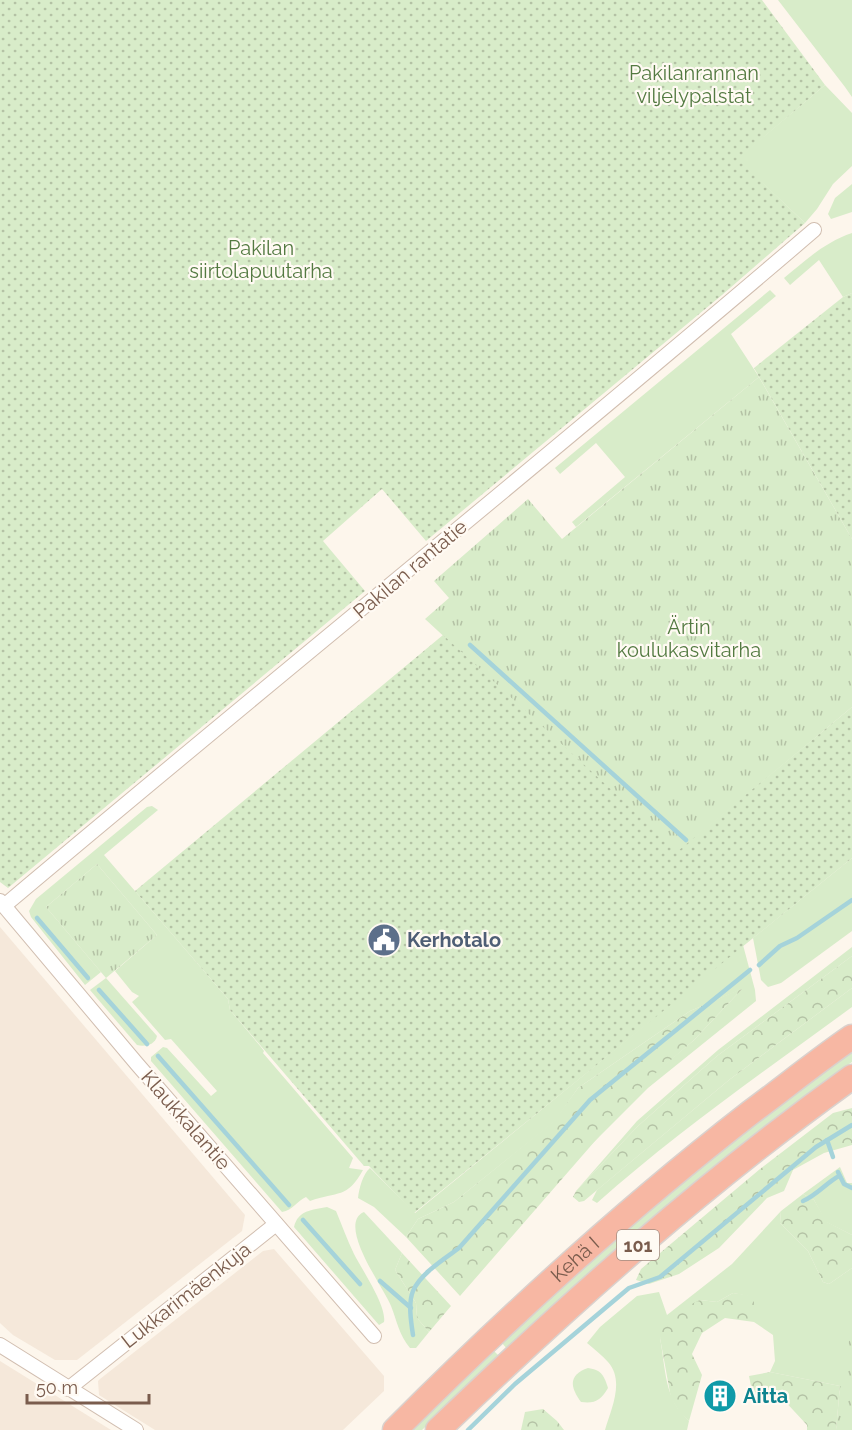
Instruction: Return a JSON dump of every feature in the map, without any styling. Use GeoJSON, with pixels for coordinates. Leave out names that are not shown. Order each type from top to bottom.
{"type":"FeatureCollection","features":[{"type":"Feature","properties":{"kind":"highway","name":"Kehä I"},"geometry":{"type":"LineString","coordinates":[[395,1430],[482,1346],[629,1212],[717,1139],[852,1037]]}},
{"type":"Feature","properties":{"kind":"highway","name":"Kehä I"},"geometry":{"type":"LineString","coordinates":[[438,1430],[616,1264],[673,1215],[852,1077]]}},
{"type":"Feature","properties":{"kind":"street","name":"Pakilan rantatie"},"geometry":{"type":"LineString","coordinates":[[2,904],[395,582],[814,230]]}},
{"type":"Feature","properties":{"kind":"street","name":"Klaukkalantie"},"geometry":{"type":"LineString","coordinates":[[2,904],[374,1336]]}},
{"type":"Feature","properties":{"kind":"street","name":"Lukkarimäenkuja"},"geometry":{"type":"LineString","coordinates":[[68,1389],[276,1224]]}},
{"type":"Feature","properties":{"kind":"street"},"geometry":{"type":"LineString","coordinates":[[0,1345],[136,1430]]}},
{"type":"Feature","properties":{"kind":"shaded area"},"geometry":{"type":"Polygon","coordinates":[[[0,927],[245,1215],[242,1231],[77,1360],[55,1360],[13,1335],[0,1323],[0,927]]]}},
{"type":"Feature","properties":{"kind":"shaded area"},"geometry":{"type":"Polygon","coordinates":[[[274,1249],[384,1376],[384,1391],[343,1430],[155,1430],[99,1395],[98,1381],[100,1379],[263,1251],[274,1249]]]}},
{"type":"Feature","properties":{"kind":"shaded area"},"geometry":{"type":"Polygon","coordinates":[[[0,1361],[111,1430],[0,1430],[0,1361]]]}},
{"type":"Feature","properties":{"kind":"green space","name":"Pakilan siirtolapuutarha"},"geometry":{"type":"Polygon","coordinates":[[[0,0],[762,0],[825,85],[738,159],[805,223],[722,295],[426,541],[382,489],[323,541],[365,591],[8,888],[0,882],[0,0]]]}},
{"type":"Feature","properties":{"kind":"green space"},"geometry":{"type":"Polygon","coordinates":[[[778,0],[852,0],[852,97],[845,87],[778,0]]]}},
{"type":"Feature","properties":{"kind":"green space"},"geometry":{"type":"Polygon","coordinates":[[[825,85],[852,113],[852,166],[833,184],[805,223],[737,159],[825,85]]]}},
{"type":"Feature","properties":{"kind":"green space"},"geometry":{"type":"Polygon","coordinates":[[[852,184],[852,212],[831,219],[828,214],[835,198],[852,184]]]}},
{"type":"Feature","properties":{"kind":"green space"},"geometry":{"type":"Polygon","coordinates":[[[852,233],[852,293],[843,297],[819,260],[790,285],[784,278],[824,246],[852,233]]]}},
{"type":"Feature","properties":{"kind":"green space"},"geometry":{"type":"Polygon","coordinates":[[[770,290],[776,296],[731,334],[759,377],[576,527],[572,522],[625,477],[596,443],[560,474],[555,468],[770,290]]]}},
{"type":"Feature","properties":{"kind":"green space"},"geometry":{"type":"Polygon","coordinates":[[[852,293],[852,539],[754,368],[843,297],[852,293]]]}},
{"type":"Feature","properties":{"kind":"green space","name":"Ärtin koulukasvitarha"},"geometry":{"type":"Polygon","coordinates":[[[759,377],[852,539],[852,707],[678,852],[425,619],[449,598],[434,581],[528,499],[562,539],[759,377]]]}},
{"type":"Feature","properties":{"kind":"green space"},"geometry":{"type":"Polygon","coordinates":[[[443,635],[678,851],[852,707],[852,858],[414,1213],[369,1166],[364,1166],[230,1010],[228,999],[135,891],[443,635]]]}},
{"type":"Feature","properties":{"kind":"green space"},"geometry":{"type":"Polygon","coordinates":[[[152,806],[158,810],[104,855],[228,999],[230,1010],[261,1047],[263,1053],[353,1158],[349,1168],[363,1170],[352,1186],[341,1193],[310,1201],[306,1197],[282,1212],[151,1061],[151,1057],[163,1047],[167,1048],[211,1096],[217,1091],[171,1039],[165,1040],[132,1002],[139,996],[132,992],[115,971],[157,935],[97,864],[46,907],[101,972],[85,985],[31,917],[29,911],[36,899],[147,807],[152,806]]]}},
{"type":"Feature","properties":{"kind":"green space"},"geometry":{"type":"Polygon","coordinates":[[[852,858],[852,931],[781,983],[768,987],[761,980],[753,938],[852,858]]]}},
{"type":"Feature","properties":{"kind":"green space"},"geometry":{"type":"Polygon","coordinates":[[[97,864],[157,935],[106,978],[46,907],[97,864]]]}},
{"type":"Feature","properties":{"kind":"green space"},"geometry":{"type":"Polygon","coordinates":[[[743,945],[756,1001],[648,1088],[591,1145],[649,1078],[694,1040],[742,989],[690,1011],[578,1088],[555,1121],[454,1202],[418,1219],[406,1237],[374,1207],[358,1198],[365,1174],[370,1168],[415,1213],[743,945]]]}},
{"type":"Feature","properties":{"kind":"green space"},"geometry":{"type":"Polygon","coordinates":[[[852,947],[852,956],[717,1056],[638,1126],[576,1191],[637,1121],[718,1050],[852,947]]]}},
{"type":"Feature","properties":{"kind":"green space"},"geometry":{"type":"Polygon","coordinates":[[[852,956],[852,988],[729,1080],[584,1201],[579,1202],[573,1197],[576,1191],[638,1126],[717,1056],[852,956]]]}},
{"type":"Feature","properties":{"kind":"green space"},"geometry":{"type":"Polygon","coordinates":[[[106,978],[157,1036],[152,1043],[137,1045],[90,990],[106,978]]]}},
{"type":"Feature","properties":{"kind":"green space"},"geometry":{"type":"Polygon","coordinates":[[[743,988],[694,1040],[649,1079],[460,1296],[406,1237],[418,1219],[454,1202],[554,1121],[578,1088],[690,1011],[743,988]]]}},
{"type":"Feature","properties":{"kind":"green space"},"geometry":{"type":"Polygon","coordinates":[[[852,988],[852,1007],[690,1126],[597,1203],[592,1200],[597,1190],[729,1080],[852,988]]]}},
{"type":"Feature","properties":{"kind":"green space"},"geometry":{"type":"Polygon","coordinates":[[[852,1051],[852,1062],[717,1163],[590,1273],[507,1349],[502,1343],[603,1249],[723,1148],[852,1051]]]}},
{"type":"Feature","properties":{"kind":"green space"},"geometry":{"type":"Polygon","coordinates":[[[852,1108],[852,1145],[824,1153],[793,1170],[784,1191],[767,1198],[719,1248],[679,1274],[649,1284],[636,1280],[641,1269],[760,1169],[833,1113],[852,1108]]]}},
{"type":"Feature","properties":{"kind":"green space"},"geometry":{"type":"Polygon","coordinates":[[[840,1167],[847,1183],[852,1183],[852,1235],[826,1222],[814,1200],[803,1194],[840,1167]]]}},
{"type":"Feature","properties":{"kind":"green space"},"geometry":{"type":"Polygon","coordinates":[[[803,1194],[814,1200],[827,1222],[852,1235],[852,1268],[829,1284],[823,1282],[808,1251],[780,1223],[781,1211],[803,1194]]]}},
{"type":"Feature","properties":{"kind":"green space"},"geometry":{"type":"Polygon","coordinates":[[[327,1207],[336,1211],[354,1254],[382,1307],[384,1322],[379,1325],[294,1227],[302,1214],[327,1207]]]}},
{"type":"Feature","properties":{"kind":"green space"},"geometry":{"type":"Polygon","coordinates":[[[781,1211],[780,1223],[808,1251],[823,1282],[829,1284],[852,1268],[852,1423],[840,1386],[770,1372],[775,1361],[773,1335],[754,1322],[754,1297],[733,1293],[717,1302],[700,1300],[660,1338],[670,1394],[689,1421],[687,1430],[605,1430],[615,1395],[616,1378],[608,1362],[587,1343],[600,1327],[637,1296],[659,1292],[667,1315],[732,1264],[781,1211]]]}},
{"type":"Feature","properties":{"kind":"green space"},"geometry":{"type":"Polygon","coordinates":[[[364,1212],[402,1253],[395,1270],[416,1303],[417,1318],[429,1332],[416,1348],[410,1348],[403,1338],[391,1306],[358,1242],[355,1229],[357,1219],[364,1212]]]}},
{"type":"Feature","properties":{"kind":"green space"},"geometry":{"type":"Polygon","coordinates":[[[402,1253],[451,1306],[429,1332],[417,1318],[416,1303],[395,1270],[402,1253]]]}},
{"type":"Feature","properties":{"kind":"green space"},"geometry":{"type":"Polygon","coordinates":[[[733,1293],[754,1296],[754,1322],[725,1318],[702,1333],[692,1354],[702,1375],[689,1421],[680,1413],[671,1398],[660,1338],[666,1316],[700,1300],[717,1302],[733,1293]]]}},
{"type":"Feature","properties":{"kind":"green space"},"geometry":{"type":"Polygon","coordinates":[[[852,1336],[852,1430],[836,1430],[840,1386],[852,1336]]]}},
{"type":"Feature","properties":{"kind":"green space"},"geometry":{"type":"Polygon","coordinates":[[[494,1351],[499,1356],[422,1430],[411,1430],[494,1351]]]}},
{"type":"Feature","properties":{"kind":"green space"},"geometry":{"type":"Polygon","coordinates":[[[588,1368],[602,1374],[608,1388],[597,1400],[581,1402],[573,1382],[577,1374],[588,1368]]]}},
{"type":"Feature","properties":{"kind":"green space"},"geometry":{"type":"Polygon","coordinates":[[[770,1372],[840,1386],[836,1430],[807,1430],[807,1425],[781,1397],[753,1396],[749,1376],[770,1372]]]}},
{"type":"Feature","properties":{"kind":"green space"},"geometry":{"type":"Polygon","coordinates":[[[543,1409],[564,1430],[521,1430],[525,1412],[543,1409]]]}},
{"type":"Feature","properties":{"kind":"waterway"},"geometry":{"type":"LineString","coordinates":[[470,645],[686,840]]}},
{"type":"Feature","properties":{"kind":"waterway"},"geometry":{"type":"LineString","coordinates":[[759,965],[780,946],[797,938],[852,900]]}},
{"type":"Feature","properties":{"kind":"waterway"},"geometry":{"type":"LineString","coordinates":[[37,918],[88,978]]}},
{"type":"Feature","properties":{"kind":"waterway"},"geometry":{"type":"LineString","coordinates":[[413,1335],[411,1301],[413,1291],[421,1279],[459,1248],[590,1100],[750,970]]}},
{"type":"Feature","properties":{"kind":"waterway"},"geometry":{"type":"LineString","coordinates":[[99,990],[147,1044]]}},
{"type":"Feature","properties":{"kind":"waterway"},"geometry":{"type":"LineString","coordinates":[[158,1056],[289,1205]]}},
{"type":"Feature","properties":{"kind":"waterway"},"geometry":{"type":"LineString","coordinates":[[468,1430],[515,1384],[629,1288],[660,1277],[816,1147],[852,1125]]}},
{"type":"Feature","properties":{"kind":"waterway"},"geometry":{"type":"LineString","coordinates":[[827,1140],[833,1157]]}},
{"type":"Feature","properties":{"kind":"waterway"},"geometry":{"type":"LineString","coordinates":[[838,1172],[844,1184],[852,1188]]}},
{"type":"Feature","properties":{"kind":"waterway"},"geometry":{"type":"LineString","coordinates":[[803,1201],[839,1176]]}},
{"type":"Feature","properties":{"kind":"waterway"},"geometry":{"type":"LineString","coordinates":[[303,1220],[360,1284]]}},
{"type":"Feature","properties":{"kind":"waterway"},"geometry":{"type":"LineString","coordinates":[[380,1281],[411,1308]]}},
{"type":"Feature","properties":{"kind":"place","name":"Kerhotalo"},"geometry":{"type":"Point","coordinates":[384,940]}},
{"type":"Feature","properties":{"kind":"place","name":"Aitta"},"geometry":{"type":"Point","coordinates":[720,1396]}},
{"type":"Feature","properties":{"kind":"park label","name":"Pakilanrannan viljelypalstat"},"geometry":{"type":"Point","coordinates":[694,84]}}]}
